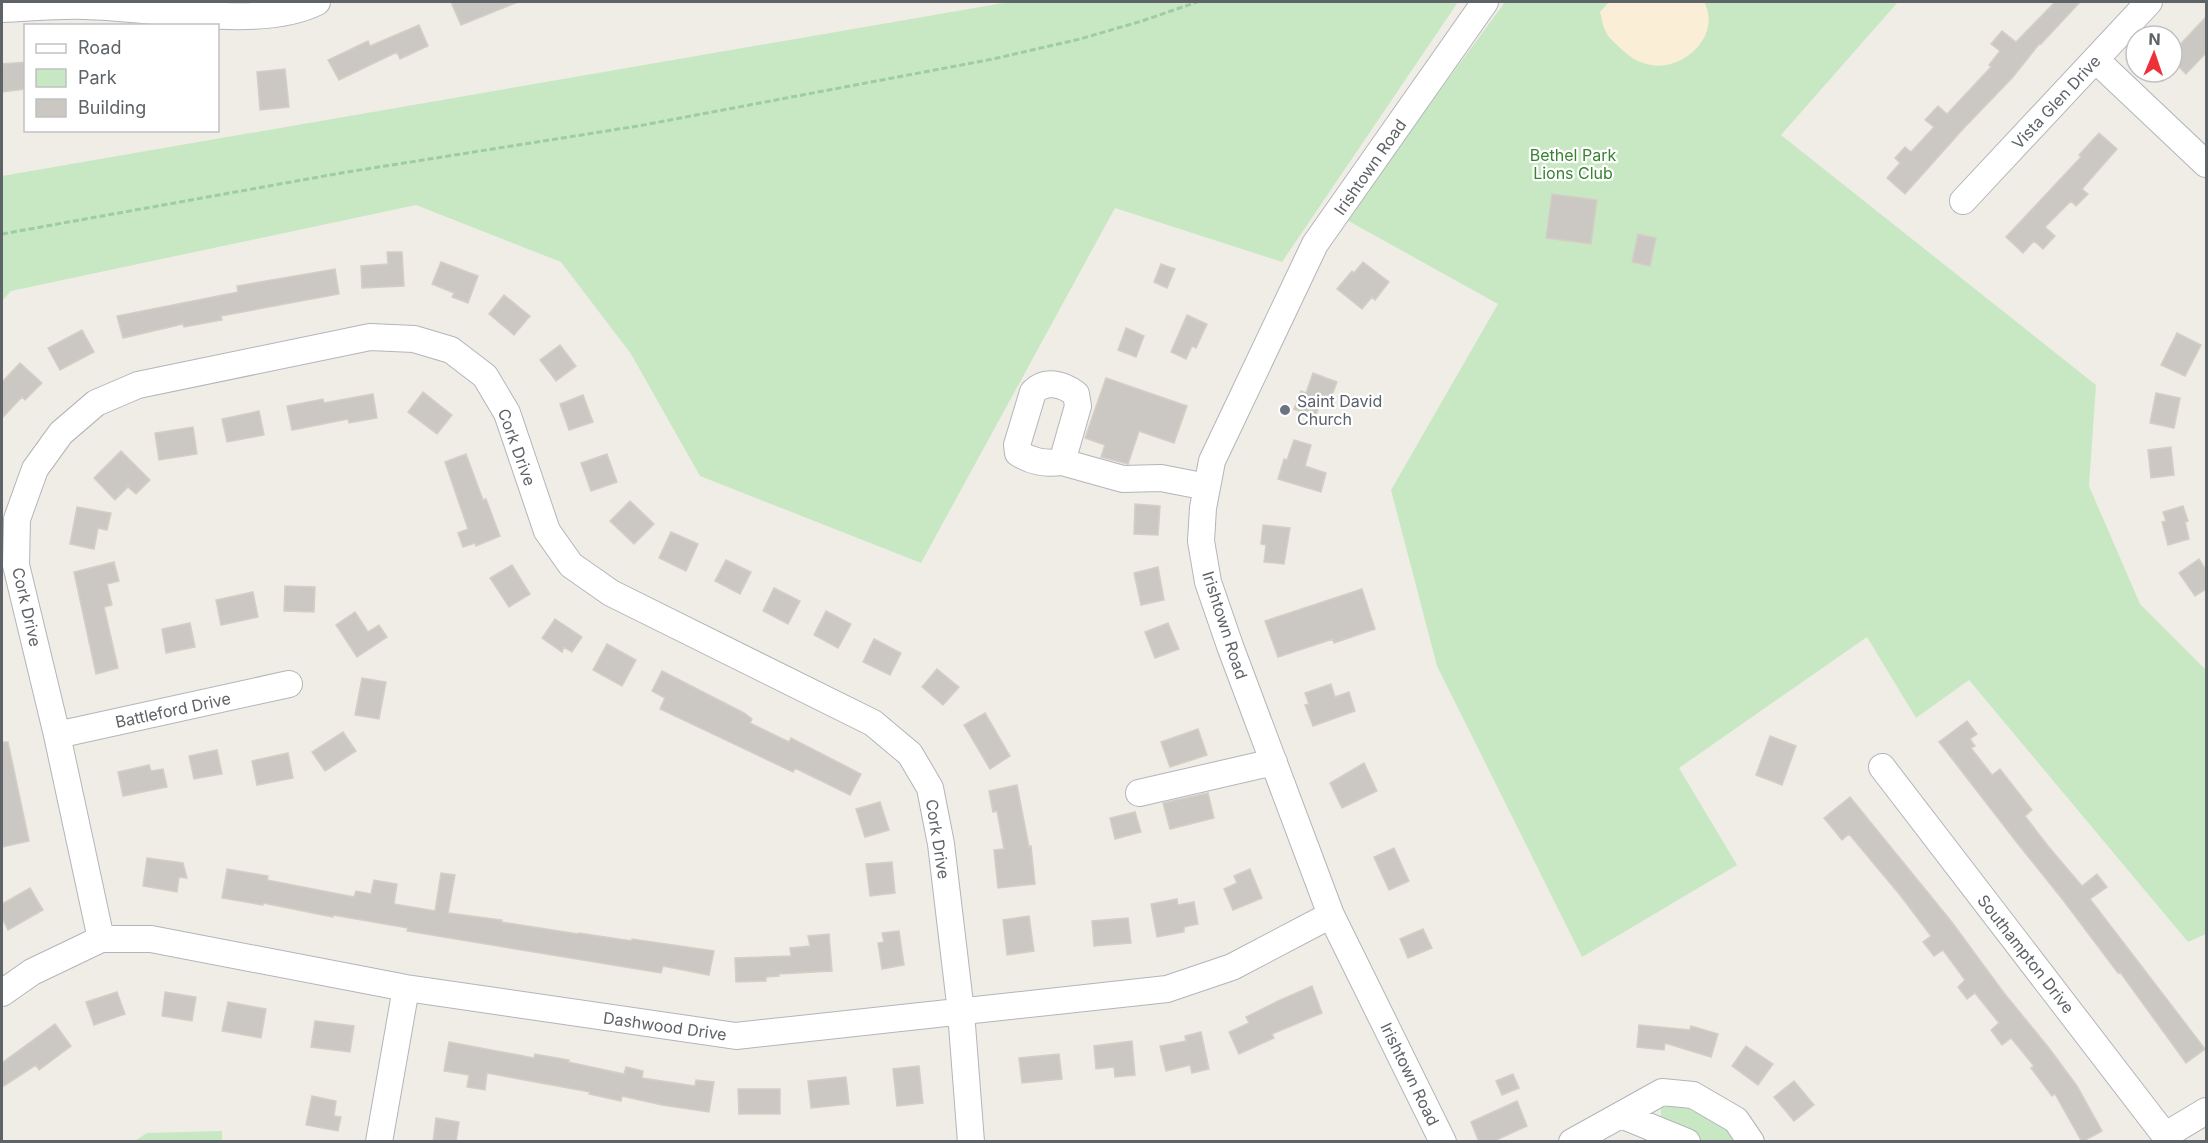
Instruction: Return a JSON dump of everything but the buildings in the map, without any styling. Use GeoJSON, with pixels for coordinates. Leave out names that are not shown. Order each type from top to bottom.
{"type":"FeatureCollection","features":[{"type":"Feature","properties":{"kind":"street"},"geometry":{"type":"LineString","coordinates":[[2,9],[84,6],[244,16],[304,8],[318,2]]}},
{"type":"Feature","properties":{"kind":"street","name":"Irishtown Road"},"geometry":{"type":"LineString","coordinates":[[1443,1142],[1331,915],[1208,582],[1201,541],[1203,508],[1212,461],[1315,244],[1485,2]]}},
{"type":"Feature","properties":{"kind":"street","name":"Vista Glen Drive"},"geometry":{"type":"LineString","coordinates":[[1963,201],[2149,2]]}},
{"type":"Feature","properties":{"kind":"street"},"geometry":{"type":"LineString","coordinates":[[2096,60],[2206,164]]}},
{"type":"Feature","properties":{"kind":"street","name":"Cork Drive"},"geometry":{"type":"LineString","coordinates":[[101,939],[57,735],[16,565],[17,519],[35,469],[61,433],[96,403],[138,385],[369,337],[414,339],[451,350],[485,376],[507,413],[547,531],[571,565],[610,593],[873,723],[910,754],[930,788],[941,844],[961,1012],[971,1142]]}},
{"type":"Feature","properties":{"kind":"street"},"geometry":{"type":"LineString","coordinates":[[1062,462],[1123,479],[1161,477],[1207,487]]}},
{"type":"Feature","properties":{"kind":"street","name":"Battleford Drive"},"geometry":{"type":"LineString","coordinates":[[57,735],[289,684]]}},
{"type":"Feature","properties":{"kind":"street"},"geometry":{"type":"LineString","coordinates":[[1139,793],[1274,762]]}},
{"type":"Feature","properties":{"kind":"street","name":"Southampton Drive"},"geometry":{"type":"LineString","coordinates":[[1882,767],[2168,1138]]}},
{"type":"Feature","properties":{"kind":"street","name":"Dashwood Drive"},"geometry":{"type":"LineString","coordinates":[[2,993],[32,972],[101,939],[151,939],[406,988],[736,1036],[1167,988],[1232,967],[1331,915]]}},
{"type":"Feature","properties":{"kind":"street"},"geometry":{"type":"LineString","coordinates":[[379,1142],[406,988]]}},
{"type":"Feature","properties":{"kind":"street"},"geometry":{"type":"LineString","coordinates":[[1572,1142],[1662,1092],[1693,1095],[1736,1120],[1751,1142]]}},
{"type":"Feature","properties":{"kind":"street"},"geometry":{"type":"LineString","coordinates":[[2168,1138],[2206,1111]]}},
{"type":"Feature","properties":{"kind":"street"},"geometry":{"type":"LineString","coordinates":[[1621,1115],[1687,1142]]}},
{"type":"Feature","properties":{"kind":"path"},"geometry":{"type":"LineString","coordinates":[[2,234],[340,173],[638,126],[982,61],[1090,36],[1197,2]]}},
{"type":"Feature","properties":{"kind":"green space"},"geometry":{"type":"Polygon","coordinates":[[[1009,2],[1458,2],[1282,262],[1115,208],[921,563],[700,476],[631,354],[561,262],[416,205],[11,291],[2,301],[2,176],[1009,2]]]}},
{"type":"Feature","properties":{"kind":"green space","name":"Bethel Park Lions Club"},"geometry":{"type":"Polygon","coordinates":[[[1505,2],[1898,2],[1781,135],[2096,385],[2089,486],[2140,604],[2206,670],[2206,934],[2188,942],[1969,680],[1916,718],[1867,637],[1679,768],[1737,865],[1582,957],[1437,666],[1391,490],[1498,304],[1345,219],[1505,2]]]}},
{"type":"Feature","properties":{"kind":"green space"},"geometry":{"type":"Polygon","coordinates":[[[1667,1101],[1691,1103],[1745,1141],[1702,1141],[1662,1119],[1661,1109],[1667,1101]]]}},
{"type":"Feature","properties":{"kind":"green space"},"geometry":{"type":"Polygon","coordinates":[[[222,1131],[222,1141],[135,1141],[147,1133],[222,1131]]]}},
{"type":"Feature","properties":{"kind":"sand"},"geometry":{"type":"Polygon","coordinates":[[[1609,2],[1704,2],[1708,15],[1708,27],[1695,50],[1685,58],[1660,66],[1647,64],[1630,56],[1608,35],[1600,12],[1609,2]]]}},
{"type":"Feature","properties":{"kind":"place","name":"Saint David Church"},"geometry":{"type":"Point","coordinates":[1285,410]}}]}
